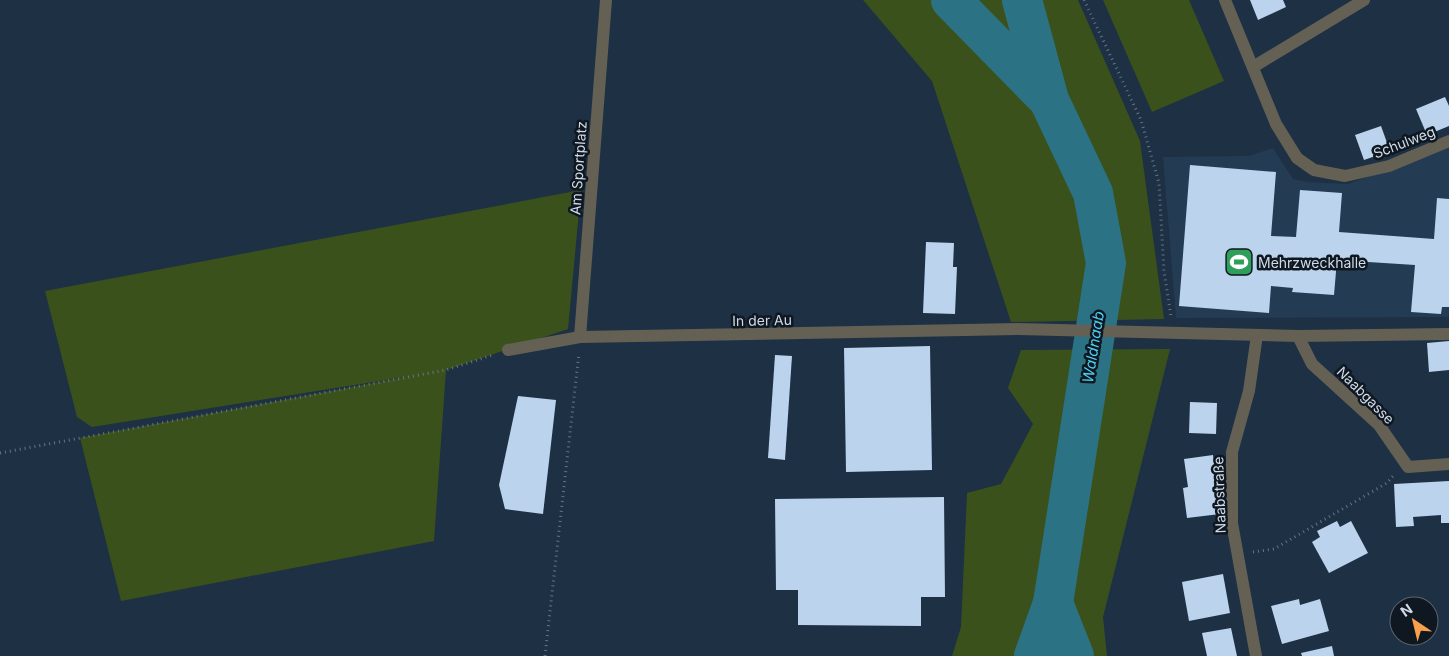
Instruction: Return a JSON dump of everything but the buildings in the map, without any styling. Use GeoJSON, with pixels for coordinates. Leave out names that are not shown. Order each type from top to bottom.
{"type":"FeatureCollection","features":[{"type":"Feature","properties":{"kind":"street","name":"Am Sportplatz"},"geometry":{"type":"LineString","coordinates":[[580,337],[606,0]]}},
{"type":"Feature","properties":{"kind":"street","name":"Schulweg"},"geometry":{"type":"LineString","coordinates":[[1225,0],[1276,124],[1297,158],[1314,170],[1345,176],[1389,166],[1449,141]]}},
{"type":"Feature","properties":{"kind":"street"},"geometry":{"type":"LineString","coordinates":[[1253,67],[1364,0]]}},
{"type":"Feature","properties":{"kind":"street","name":"In der Au"},"geometry":{"type":"LineString","coordinates":[[508,350],[580,337],[1018,330],[1168,333]]}},
{"type":"Feature","properties":{"kind":"street"},"geometry":{"type":"LineString","coordinates":[[1168,333],[1298,336],[1449,334]]}},
{"type":"Feature","properties":{"kind":"street","name":"Naabstraße"},"geometry":{"type":"LineString","coordinates":[[1256,656],[1232,524],[1232,452],[1249,391],[1257,335]]}},
{"type":"Feature","properties":{"kind":"street","name":"Naabgasse"},"geometry":{"type":"LineString","coordinates":[[1298,336],[1312,364],[1378,425],[1404,461]]}},
{"type":"Feature","properties":{"kind":"street"},"geometry":{"type":"LineString","coordinates":[[1404,461],[1408,467],[1449,464]]}},
{"type":"Feature","properties":{"kind":"path"},"geometry":{"type":"LineString","coordinates":[[1084,0],[1141,120],[1159,183],[1164,272],[1172,313],[1168,333]]}},
{"type":"Feature","properties":{"kind":"path"},"geometry":{"type":"LineString","coordinates":[[545,656],[580,337]]}},
{"type":"Feature","properties":{"kind":"path"},"geometry":{"type":"LineString","coordinates":[[0,453],[446,370],[508,350]]}},
{"type":"Feature","properties":{"kind":"path"},"geometry":{"type":"LineString","coordinates":[[1238,554],[1274,549],[1387,483],[1404,461]]}},
{"type":"Feature","properties":{"kind":"shaded area"},"geometry":{"type":"Polygon","coordinates":[[[1449,147],[1449,317],[1176,318],[1163,157],[1249,156],[1273,148],[1293,179],[1308,182],[1348,184],[1449,147]]]}},
{"type":"Feature","properties":{"kind":"green space"},"geometry":{"type":"Polygon","coordinates":[[[863,0],[1078,0],[1140,141],[1164,319],[1011,322],[932,81],[863,0]]]}},
{"type":"Feature","properties":{"kind":"green space"},"geometry":{"type":"Polygon","coordinates":[[[1103,0],[1189,0],[1224,81],[1152,112],[1103,0]]]}},
{"type":"Feature","properties":{"kind":"green space"},"geometry":{"type":"Polygon","coordinates":[[[581,190],[568,329],[446,370],[434,541],[121,601],[80,438],[411,376],[92,427],[77,417],[45,291],[581,190]]]}},
{"type":"Feature","properties":{"kind":"green space"},"geometry":{"type":"Polygon","coordinates":[[[1170,349],[1103,617],[1107,656],[952,656],[961,627],[967,493],[1001,484],[1033,424],[1008,388],[1021,350],[1170,349]]]}},
{"type":"Feature","properties":{"kind":"waterway","name":"Waldnaab"},"geometry":{"type":"LineString","coordinates":[[951,0],[1048,99]]}},
{"type":"Feature","properties":{"kind":"waterway","name":"Waldnaab"},"geometry":{"type":"LineString","coordinates":[[1022,0],[1049,100],[1093,193],[1106,263],[1053,603],[1034,656]]}},
{"type":"Feature","properties":{"kind":"waterway","name":"Waldnaab"},"geometry":{"type":"LineString","coordinates":[[1053,603],[1074,656]]}},
{"type":"Feature","properties":{"kind":"place","name":"Mehrzweckhalle"},"geometry":{"type":"Point","coordinates":[1239,262]}}]}
